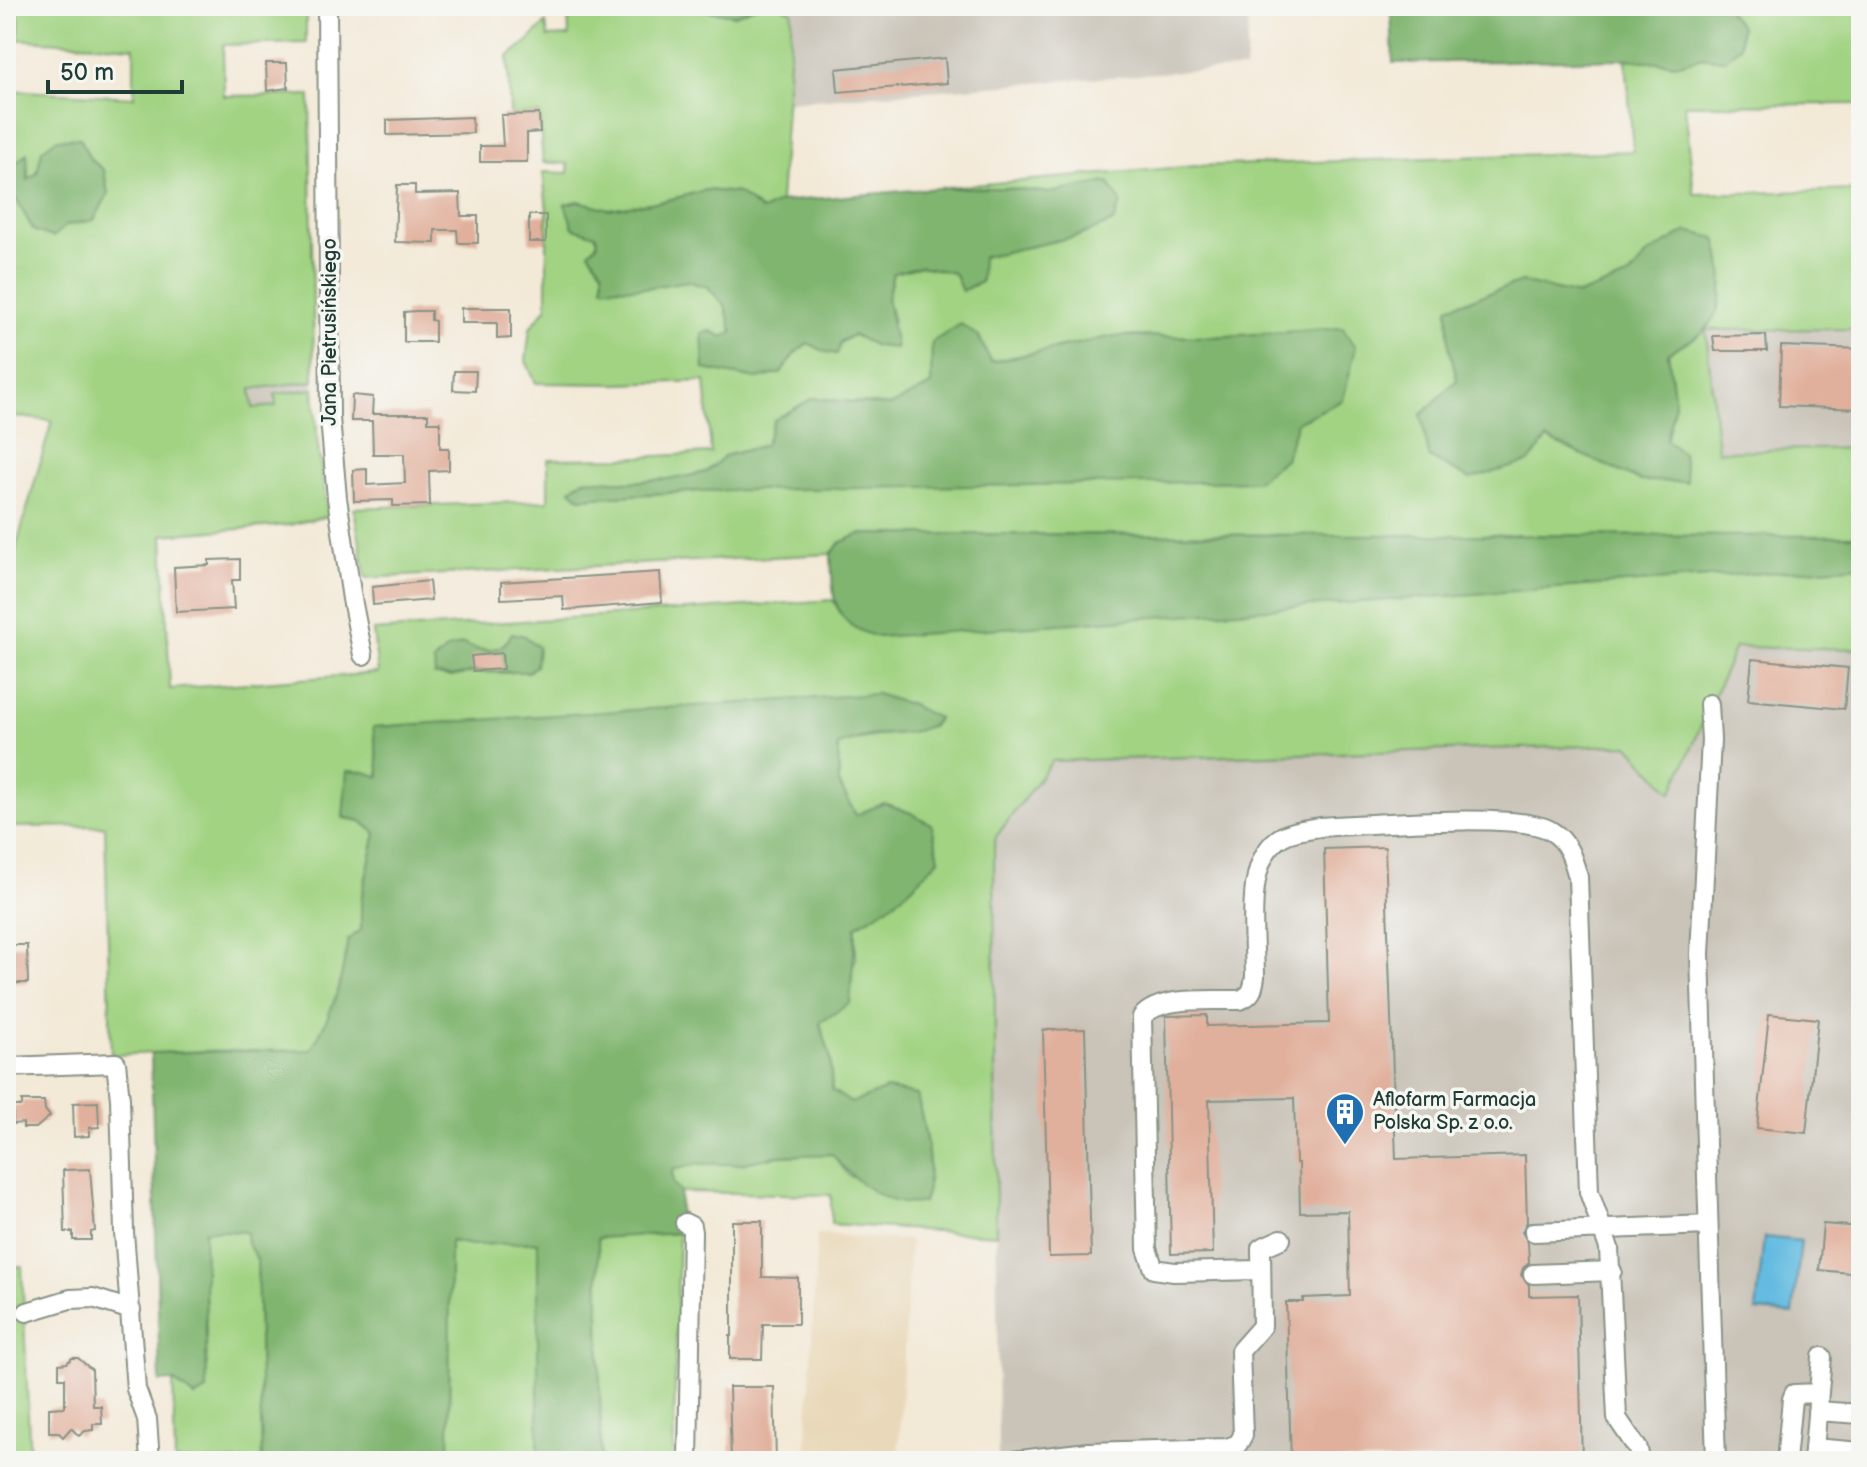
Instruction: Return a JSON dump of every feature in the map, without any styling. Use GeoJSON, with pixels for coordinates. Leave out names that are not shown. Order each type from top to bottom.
{"type":"FeatureCollection","features":[{"type":"Feature","properties":{"kind":"street","name":"Jana Pietrusińskiego"},"geometry":{"type":"LineString","coordinates":[[327,6],[330,418],[339,513],[363,655]]}},
{"type":"Feature","properties":{"kind":"street"},"geometry":{"type":"LineString","coordinates":[[1709,704],[1711,740],[1700,954],[1716,1461]]}},
{"type":"Feature","properties":{"kind":"street"},"geometry":{"type":"LineString","coordinates":[[1259,1270],[1174,1272],[1154,1269],[1147,1249],[1142,1017],[1162,1003],[1240,1000],[1248,997],[1255,977],[1255,880],[1259,863],[1267,849],[1282,836],[1320,827],[1490,821],[1541,825],[1566,843],[1576,868],[1580,895],[1589,1192],[1603,1230],[1612,1271],[1617,1418],[1634,1443],[1640,1461]]}},
{"type":"Feature","properties":{"kind":"street"},"geometry":{"type":"LineString","coordinates":[[6,1067],[116,1063],[136,1389],[147,1419],[150,1461]]}},
{"type":"Feature","properties":{"kind":"street"},"geometry":{"type":"LineString","coordinates":[[685,1223],[691,1226],[692,1232],[688,1461]]}},
{"type":"Feature","properties":{"kind":"street"},"geometry":{"type":"LineString","coordinates":[[1534,1232],[1708,1225]]}},
{"type":"Feature","properties":{"kind":"street"},"geometry":{"type":"LineString","coordinates":[[1012,1461],[1088,1452],[1227,1448],[1238,1444],[1243,1435],[1240,1351],[1262,1326],[1261,1248],[1281,1239]]}},
{"type":"Feature","properties":{"kind":"street"},"geometry":{"type":"LineString","coordinates":[[1533,1274],[1612,1271]]}},
{"type":"Feature","properties":{"kind":"street"},"geometry":{"type":"LineString","coordinates":[[27,1312],[70,1299],[93,1298],[131,1310]]}},
{"type":"Feature","properties":{"kind":"street"},"geometry":{"type":"LineString","coordinates":[[1822,1357],[1813,1454],[1861,1452]]}},
{"type":"Feature","properties":{"kind":"street"},"geometry":{"type":"LineString","coordinates":[[1786,1461],[1794,1394],[1801,1392],[1818,1402],[1861,1414]]}},
{"type":"Feature","properties":{"kind":"shaded area"},"geometry":{"type":"Polygon","coordinates":[[[793,6],[1250,6],[1245,69],[787,102],[793,6]]]}},
{"type":"Feature","properties":{"kind":"shaded area"},"geometry":{"type":"Polygon","coordinates":[[[1706,329],[1861,329],[1861,448],[1718,451],[1706,329]]]}},
{"type":"Feature","properties":{"kind":"shaded area"},"geometry":{"type":"Polygon","coordinates":[[[314,381],[314,389],[275,394],[276,406],[253,408],[251,389],[314,381]]]}},
{"type":"Feature","properties":{"kind":"shaded area"},"geometry":{"type":"Polygon","coordinates":[[[1735,647],[1861,649],[1861,1461],[998,1461],[994,846],[996,837],[1052,761],[1628,745],[1672,792],[1735,647]]]}},
{"type":"Feature","properties":{"kind":"shaded area"},"geometry":{"type":"Polygon","coordinates":[[[817,1234],[910,1240],[898,1461],[806,1461],[817,1234]]]}},
{"type":"Feature","properties":{"kind":"green space"},"geometry":{"type":"Polygon","coordinates":[[[6,6],[306,6],[306,43],[223,45],[224,96],[310,95],[314,381],[251,389],[253,408],[276,406],[275,394],[314,389],[328,516],[289,525],[163,535],[170,689],[378,673],[373,631],[833,600],[852,624],[879,636],[1861,566],[1861,649],[1735,647],[1672,793],[1628,745],[1052,761],[996,837],[994,846],[996,1235],[831,1224],[831,1195],[680,1192],[673,1183],[672,1170],[697,1164],[740,1164],[777,1156],[832,1154],[849,1176],[923,1202],[929,1163],[917,1095],[887,1089],[851,1103],[832,1090],[830,1056],[820,1023],[856,959],[856,925],[901,896],[939,859],[932,825],[911,813],[884,803],[856,816],[839,784],[838,745],[932,726],[938,718],[374,727],[380,778],[348,771],[343,818],[361,821],[376,833],[361,900],[361,930],[332,1012],[311,1051],[111,1055],[105,826],[6,827],[6,583],[52,421],[6,415],[6,90],[134,97],[134,47],[15,39],[19,17],[6,6]],[[80,138],[28,181],[27,155],[24,212],[34,231],[53,237],[67,225],[94,220],[108,194],[104,170],[90,159],[80,138]],[[507,643],[497,650],[476,650],[435,675],[510,673],[535,658],[538,647],[507,643]]]}},
{"type":"Feature","properties":{"kind":"green space"},"geometry":{"type":"Polygon","coordinates":[[[568,6],[691,6],[735,15],[757,6],[779,6],[792,11],[780,202],[762,212],[738,193],[706,190],[664,201],[609,209],[578,201],[565,205],[596,235],[598,242],[589,252],[604,271],[645,288],[687,281],[708,287],[725,306],[733,333],[723,337],[711,331],[704,369],[757,379],[781,373],[795,353],[808,342],[826,352],[853,335],[876,346],[893,321],[887,299],[893,273],[921,266],[954,273],[962,291],[982,257],[1078,236],[1113,222],[1107,182],[1050,193],[1005,188],[937,188],[1196,166],[1633,151],[1626,59],[1678,64],[1703,57],[1725,60],[1729,6],[1861,6],[1861,104],[1685,105],[1694,194],[1861,190],[1861,329],[1706,330],[1718,451],[1861,448],[1861,536],[861,534],[841,542],[831,554],[366,578],[354,508],[548,501],[548,459],[711,453],[705,381],[536,383],[526,361],[530,328],[547,307],[547,210],[543,172],[568,173],[568,164],[543,162],[539,114],[510,115],[508,57],[546,23],[548,37],[569,36],[568,6]],[[1648,254],[1630,276],[1578,295],[1521,282],[1457,380],[1421,415],[1547,439],[1641,481],[1666,440],[1675,403],[1668,352],[1706,329],[1648,254]],[[1343,328],[1213,337],[1114,336],[990,362],[979,337],[932,342],[931,385],[890,406],[813,398],[775,420],[765,445],[725,456],[706,472],[679,478],[630,482],[584,479],[571,489],[580,498],[1285,459],[1297,422],[1343,400],[1343,328]]]}},
{"type":"Feature","properties":{"kind":"green space"},"geometry":{"type":"Polygon","coordinates":[[[691,6],[757,6],[735,15],[691,6]]]}},
{"type":"Feature","properties":{"kind":"green space"},"geometry":{"type":"Polygon","coordinates":[[[1391,6],[1729,6],[1728,11],[1741,26],[1740,46],[1725,60],[1703,57],[1678,64],[1626,59],[1393,63],[1391,6]]]}},
{"type":"Feature","properties":{"kind":"green space"},"geometry":{"type":"Polygon","coordinates":[[[6,8],[19,17],[15,39],[6,38],[6,8]]]}},
{"type":"Feature","properties":{"kind":"green space"},"geometry":{"type":"Polygon","coordinates":[[[80,138],[90,159],[104,170],[108,194],[94,220],[67,225],[53,237],[34,231],[13,194],[9,169],[27,153],[28,180],[37,173],[42,150],[56,139],[80,138]]]}},
{"type":"Feature","properties":{"kind":"green space"},"geometry":{"type":"Polygon","coordinates":[[[1108,182],[1121,202],[1113,222],[1078,236],[982,257],[981,282],[962,291],[954,273],[921,266],[893,273],[887,299],[896,348],[876,346],[853,335],[841,341],[837,354],[808,343],[795,353],[781,373],[757,379],[704,369],[702,333],[711,331],[723,337],[733,333],[725,306],[708,287],[687,281],[645,288],[603,287],[603,271],[589,252],[598,243],[596,235],[573,228],[565,204],[578,201],[609,209],[664,201],[706,190],[738,193],[762,211],[780,202],[937,188],[1005,188],[1050,193],[1108,182]]]}},
{"type":"Feature","properties":{"kind":"green space"},"geometry":{"type":"Polygon","coordinates":[[[1687,231],[1716,238],[1723,285],[1718,308],[1706,329],[1668,353],[1675,403],[1666,440],[1683,454],[1687,482],[1641,481],[1547,439],[1529,462],[1470,479],[1429,457],[1421,415],[1457,380],[1449,346],[1448,307],[1521,282],[1578,295],[1630,276],[1648,254],[1687,231]]]}},
{"type":"Feature","properties":{"kind":"green space"},"geometry":{"type":"Polygon","coordinates":[[[961,324],[979,337],[991,362],[1114,336],[1213,337],[1343,328],[1356,347],[1343,400],[1297,422],[1285,459],[1256,481],[698,491],[580,498],[571,489],[584,479],[630,482],[679,478],[706,472],[725,456],[765,445],[774,420],[813,398],[890,406],[931,385],[932,342],[961,324]]]}},
{"type":"Feature","properties":{"kind":"green space"},"geometry":{"type":"Polygon","coordinates":[[[861,534],[1861,536],[1861,566],[879,637],[851,625],[837,607],[834,595],[831,554],[841,542],[861,534]]]}},
{"type":"Feature","properties":{"kind":"green space"},"geometry":{"type":"Polygon","coordinates":[[[512,633],[525,636],[538,647],[536,666],[528,672],[475,672],[450,677],[435,675],[434,661],[447,649],[463,644],[491,650],[503,645],[512,633]]]}},
{"type":"Feature","properties":{"kind":"green space"},"geometry":{"type":"Polygon","coordinates":[[[876,694],[909,704],[938,718],[916,731],[870,736],[838,745],[839,784],[856,815],[884,803],[932,825],[939,859],[901,897],[856,926],[850,1003],[820,1023],[830,1056],[832,1090],[851,1103],[887,1089],[917,1095],[929,1163],[923,1202],[897,1202],[872,1191],[832,1154],[777,1156],[740,1164],[697,1164],[672,1170],[673,1183],[680,1192],[679,1233],[598,1238],[601,1461],[538,1461],[538,1242],[473,1245],[450,1241],[449,1461],[262,1461],[257,1259],[247,1243],[246,1232],[204,1230],[207,1391],[195,1397],[173,1381],[160,1382],[151,1053],[311,1050],[336,997],[348,939],[361,930],[361,900],[376,833],[361,821],[343,817],[347,771],[380,777],[373,727],[876,694]]]}},
{"type":"Feature","properties":{"kind":"green space"},"geometry":{"type":"Polygon","coordinates":[[[204,1230],[246,1232],[247,1243],[257,1259],[262,1461],[175,1461],[173,1381],[195,1397],[207,1391],[204,1230]]]}},
{"type":"Feature","properties":{"kind":"green space"},"geometry":{"type":"Polygon","coordinates":[[[679,1233],[673,1461],[601,1461],[598,1237],[679,1233]]]}},
{"type":"Feature","properties":{"kind":"green space"},"geometry":{"type":"Polygon","coordinates":[[[450,1241],[474,1245],[539,1242],[538,1461],[449,1461],[450,1241]]]}},
{"type":"Feature","properties":{"kind":"green space"},"geometry":{"type":"Polygon","coordinates":[[[22,1266],[30,1461],[6,1461],[6,1267],[22,1266]]]}},
{"type":"Feature","properties":{"kind":"water"},"geometry":{"type":"Polygon","coordinates":[[[1764,1237],[1801,1241],[1793,1314],[1756,1311],[1764,1237]]]}},
{"type":"Feature","properties":{"kind":"building"},"geometry":{"type":"Polygon","coordinates":[[[945,58],[947,83],[838,92],[836,69],[945,58]]]}},
{"type":"Feature","properties":{"kind":"building"},"geometry":{"type":"Polygon","coordinates":[[[266,63],[287,63],[288,88],[267,91],[266,63]]]}},
{"type":"Feature","properties":{"kind":"building"},"geometry":{"type":"Polygon","coordinates":[[[539,114],[540,132],[527,133],[527,162],[480,162],[480,146],[503,146],[501,115],[539,114]]]}},
{"type":"Feature","properties":{"kind":"building"},"geometry":{"type":"Polygon","coordinates":[[[472,117],[473,133],[387,135],[387,120],[472,117]]]}},
{"type":"Feature","properties":{"kind":"building"},"geometry":{"type":"Polygon","coordinates":[[[397,185],[415,185],[415,194],[460,193],[461,216],[478,216],[478,243],[458,243],[457,230],[435,230],[435,243],[395,242],[397,185]]]}},
{"type":"Feature","properties":{"kind":"building"},"geometry":{"type":"Polygon","coordinates":[[[529,215],[546,215],[546,242],[529,242],[529,215]]]}},
{"type":"Feature","properties":{"kind":"building"},"geometry":{"type":"Polygon","coordinates":[[[461,308],[511,308],[511,338],[497,339],[497,323],[461,323],[461,308]]]}},
{"type":"Feature","properties":{"kind":"building"},"geometry":{"type":"Polygon","coordinates":[[[431,311],[431,320],[435,321],[435,342],[404,342],[404,312],[431,311]]]}},
{"type":"Feature","properties":{"kind":"building"},"geometry":{"type":"Polygon","coordinates":[[[1766,335],[1767,351],[1715,351],[1713,336],[1766,335]]]}},
{"type":"Feature","properties":{"kind":"building"},"geometry":{"type":"Polygon","coordinates":[[[1781,346],[1861,349],[1861,409],[1779,406],[1781,346]]]}},
{"type":"Feature","properties":{"kind":"building"},"geometry":{"type":"Polygon","coordinates":[[[454,371],[476,371],[475,391],[453,390],[454,371]]]}},
{"type":"Feature","properties":{"kind":"building"},"geometry":{"type":"Polygon","coordinates":[[[352,395],[373,397],[372,414],[428,414],[428,422],[440,422],[440,448],[449,448],[449,470],[429,471],[430,505],[393,506],[393,500],[354,501],[353,470],[367,469],[367,485],[405,483],[404,454],[373,454],[372,421],[351,421],[352,395]]]}},
{"type":"Feature","properties":{"kind":"building"},"geometry":{"type":"Polygon","coordinates":[[[240,559],[240,580],[232,580],[234,609],[176,612],[174,567],[209,565],[209,560],[240,559]]]}},
{"type":"Feature","properties":{"kind":"building"},"geometry":{"type":"Polygon","coordinates":[[[660,572],[662,602],[564,610],[563,596],[501,599],[501,582],[660,572]]]}},
{"type":"Feature","properties":{"kind":"building"},"geometry":{"type":"Polygon","coordinates":[[[429,581],[431,600],[373,605],[372,587],[429,581]]]}},
{"type":"Feature","properties":{"kind":"building"},"geometry":{"type":"Polygon","coordinates":[[[502,653],[503,669],[473,671],[471,656],[502,653]]]}},
{"type":"Feature","properties":{"kind":"building"},"geometry":{"type":"Polygon","coordinates":[[[1752,659],[1848,668],[1844,709],[1748,700],[1752,659]]]}},
{"type":"Feature","properties":{"kind":"building","name":"Aflofarm Farmacja Polska Sp. z o.o."},"geometry":{"type":"Polygon","coordinates":[[[1385,847],[1396,1159],[1525,1155],[1527,1222],[1522,1232],[1528,1242],[1529,1263],[1521,1275],[1529,1285],[1529,1296],[1578,1295],[1582,1461],[1291,1461],[1286,1302],[1350,1296],[1348,1211],[1300,1212],[1294,1098],[1209,1100],[1213,1253],[1171,1254],[1166,1016],[1207,1015],[1207,1026],[1329,1023],[1324,849],[1385,847]]]}},
{"type":"Feature","properties":{"kind":"building"},"geometry":{"type":"Polygon","coordinates":[[[6,945],[27,945],[28,983],[6,983],[6,945]]]}},
{"type":"Feature","properties":{"kind":"building"},"geometry":{"type":"Polygon","coordinates":[[[1769,1014],[1818,1019],[1806,1133],[1757,1128],[1769,1014]]]}},
{"type":"Feature","properties":{"kind":"building"},"geometry":{"type":"Polygon","coordinates":[[[1085,1029],[1091,1256],[1049,1257],[1043,1030],[1085,1029]]]}},
{"type":"Feature","properties":{"kind":"building"},"geometry":{"type":"Polygon","coordinates":[[[22,1101],[44,1101],[45,1110],[50,1116],[36,1128],[23,1128],[23,1123],[13,1124],[13,1106],[22,1106],[22,1101]]]}},
{"type":"Feature","properties":{"kind":"building"},"geometry":{"type":"Polygon","coordinates":[[[98,1102],[99,1127],[89,1128],[89,1136],[74,1137],[73,1103],[98,1102]]]}},
{"type":"Feature","properties":{"kind":"building"},"geometry":{"type":"Polygon","coordinates":[[[90,1169],[95,1231],[91,1232],[91,1240],[73,1240],[73,1232],[65,1232],[63,1170],[90,1169]]]}},
{"type":"Feature","properties":{"kind":"building"},"geometry":{"type":"Polygon","coordinates":[[[732,1221],[762,1221],[762,1277],[798,1278],[798,1324],[763,1324],[762,1359],[730,1359],[732,1221]]]}},
{"type":"Feature","properties":{"kind":"building"},"geometry":{"type":"Polygon","coordinates":[[[1823,1224],[1861,1227],[1861,1274],[1819,1270],[1823,1224]]]}},
{"type":"Feature","properties":{"kind":"building"},"geometry":{"type":"Polygon","coordinates":[[[72,1358],[78,1358],[92,1370],[93,1406],[101,1406],[102,1424],[93,1424],[93,1430],[79,1436],[71,1428],[63,1437],[58,1432],[49,1432],[49,1408],[65,1407],[65,1378],[59,1378],[59,1364],[67,1363],[72,1358]]]}},
{"type":"Feature","properties":{"kind":"building"},"geometry":{"type":"Polygon","coordinates":[[[729,1387],[774,1387],[776,1461],[731,1461],[729,1387]]]}},
{"type":"Feature","properties":{"kind":"place","name":"Aflofarm Farmacja Polska Sp. z o.o."},"geometry":{"type":"Point","coordinates":[1345,1146]}}]}
